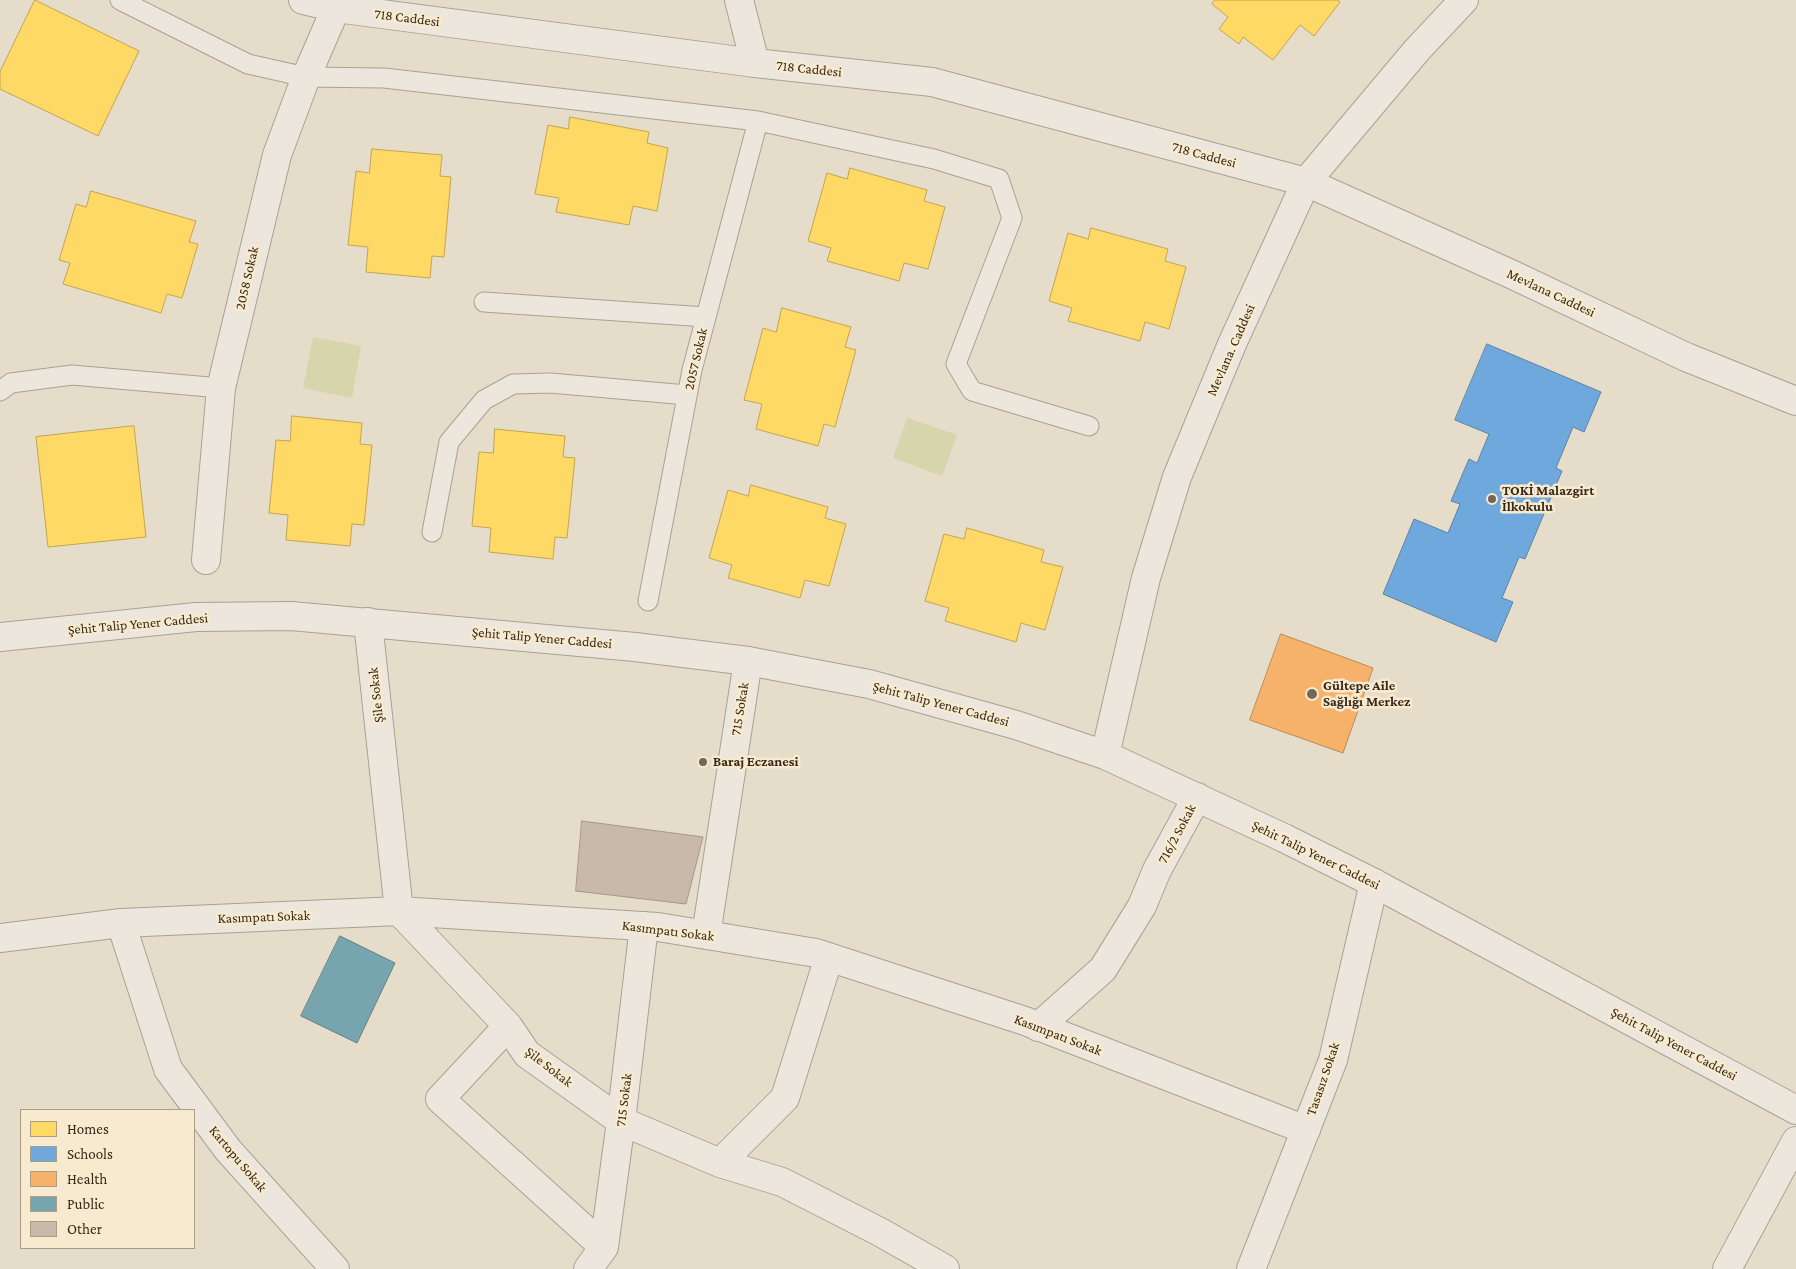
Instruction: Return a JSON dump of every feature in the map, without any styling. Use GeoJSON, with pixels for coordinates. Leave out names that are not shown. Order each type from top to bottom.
{"type":"FeatureCollection","features":[{"type":"Feature","properties":{"kind":"street","name":"718 Caddesi"},"geometry":{"type":"LineString","coordinates":[[303,0],[336,8],[755,63],[932,82],[1306,182]]}},
{"type":"Feature","properties":{"kind":"street"},"geometry":{"type":"LineString","coordinates":[[739,0],[755,63]]}},
{"type":"Feature","properties":{"kind":"street","name":"Mevlana. Caddesi"},"geometry":{"type":"LineString","coordinates":[[1105,755],[1146,578],[1177,477],[1232,344],[1306,182],[1417,50],[1464,0]]}},
{"type":"Feature","properties":{"kind":"street","name":"2058 Sokak"},"geometry":{"type":"LineString","coordinates":[[206,560],[221,388],[277,155],[306,77],[336,8]]}},
{"type":"Feature","properties":{"kind":"street","name":"Mevlana Caddesi"},"geometry":{"type":"LineString","coordinates":[[1306,182],[1510,274],[1686,357],[1796,401]]}},
{"type":"Feature","properties":{"kind":"street","name":"Şehit Talip Yener Caddesi"},"geometry":{"type":"LineString","coordinates":[[0,637],[196,617],[291,616],[635,647],[748,661],[869,684],[1016,725],[1105,755],[1197,797],[1374,883],[1796,1110]]}},
{"type":"Feature","properties":{"kind":"street","name":"Şile Sokak"},"geometry":{"type":"LineString","coordinates":[[368,622],[399,911],[508,1026],[527,1054],[622,1121],[720,1163],[782,1182],[880,1232],[946,1269]]}},
{"type":"Feature","properties":{"kind":"street","name":"715 Sokak"},"geometry":{"type":"LineString","coordinates":[[706,935],[748,661]]}},
{"type":"Feature","properties":{"kind":"street","name":"716/2 Sokak"},"geometry":{"type":"LineString","coordinates":[[1038,1027],[1103,968],[1142,906],[1158,870],[1197,797]]}},
{"type":"Feature","properties":{"kind":"street","name":"Tasasız Sokak"},"geometry":{"type":"LineString","coordinates":[[1251,1269],[1333,1060],[1374,883]]}},
{"type":"Feature","properties":{"kind":"street","name":"Kasımpatı Sokak"},"geometry":{"type":"LineString","coordinates":[[0,938],[121,923],[399,911],[644,926],[706,935],[816,953],[1038,1027],[1306,1130]]}},
{"type":"Feature","properties":{"kind":"street","name":"Kartopu Sokak"},"geometry":{"type":"LineString","coordinates":[[121,923],[168,1069],[228,1150],[335,1269]]}},
{"type":"Feature","properties":{"kind":"street","name":"715 Sokak"},"geometry":{"type":"LineString","coordinates":[[588,1269],[604,1246],[622,1121],[644,926]]}},
{"type":"Feature","properties":{"kind":"street"},"geometry":{"type":"LineString","coordinates":[[720,1163],[785,1098],[829,958]]}},
{"type":"Feature","properties":{"kind":"street"},"geometry":{"type":"LineString","coordinates":[[508,1026],[440,1099],[604,1246]]}},
{"type":"Feature","properties":{"kind":"street"},"geometry":{"type":"LineString","coordinates":[[1727,1269],[1796,1141]]}},
{"type":"Feature","properties":{"kind":"lane"},"geometry":{"type":"LineString","coordinates":[[120,0],[248,64],[306,77],[384,78],[758,121],[934,159],[999,179],[1012,218],[956,364],[972,391],[1089,426]]}},
{"type":"Feature","properties":{"kind":"lane","name":"2057 Sokak"},"geometry":{"type":"LineString","coordinates":[[648,601],[687,395],[758,121]]}},
{"type":"Feature","properties":{"kind":"lane"},"geometry":{"type":"LineString","coordinates":[[484,302],[706,317]]}},
{"type":"Feature","properties":{"kind":"lane"},"geometry":{"type":"LineString","coordinates":[[0,390],[11,383],[72,374],[221,388]]}},
{"type":"Feature","properties":{"kind":"lane"},"geometry":{"type":"LineString","coordinates":[[432,532],[449,442],[484,400],[513,384],[550,383],[687,395]]}},
{"type":"Feature","properties":{"kind":"green space"},"geometry":{"type":"Polygon","coordinates":[[[313,337],[361,346],[352,398],[303,388],[313,337]]]}},
{"type":"Feature","properties":{"kind":"green space"},"geometry":{"type":"Polygon","coordinates":[[[907,418],[957,435],[942,476],[893,458],[907,418]]]}},
{"type":"Feature","properties":{"kind":"building: Homes"},"geometry":{"type":"Polygon","coordinates":[[[35,0],[139,51],[98,136],[0,89],[0,72],[35,0]]]}},
{"type":"Feature","properties":{"kind":"building: Homes"},"geometry":{"type":"Polygon","coordinates":[[[1215,0],[1338,0],[1340,2],[1314,36],[1300,25],[1273,60],[1243,37],[1239,44],[1219,29],[1228,17],[1212,4],[1215,0]]]}},
{"type":"Feature","properties":{"kind":"building: Homes"},"geometry":{"type":"Polygon","coordinates":[[[570,117],[649,132],[647,143],[668,148],[657,211],[633,206],[629,225],[556,212],[559,198],[535,194],[548,125],[568,129],[570,117]]]}},
{"type":"Feature","properties":{"kind":"building: Homes"},"geometry":{"type":"Polygon","coordinates":[[[372,149],[442,155],[440,176],[451,177],[444,257],[432,256],[430,278],[366,272],[368,247],[348,245],[356,171],[369,173],[372,149]]]}},
{"type":"Feature","properties":{"kind":"building: Homes"},"geometry":{"type":"Polygon","coordinates":[[[850,168],[927,190],[924,201],[945,207],[928,269],[904,263],[899,281],[827,261],[831,248],[808,241],[827,173],[847,179],[850,168]]]}},
{"type":"Feature","properties":{"kind":"building: Homes"},"geometry":{"type":"Polygon","coordinates":[[[91,191],[196,221],[189,242],[198,244],[182,298],[167,294],[161,313],[63,284],[70,263],[59,260],[76,204],[86,207],[91,191]]]}},
{"type":"Feature","properties":{"kind":"building: Homes"},"geometry":{"type":"Polygon","coordinates":[[[1091,228],[1168,249],[1165,261],[1186,267],[1169,329],[1145,322],[1140,341],[1068,321],[1072,308],[1049,301],[1068,233],[1088,239],[1091,228]]]}},
{"type":"Feature","properties":{"kind":"building: Homes"},"geometry":{"type":"Polygon","coordinates":[[[782,308],[851,327],[845,347],[856,350],[835,427],[824,424],[818,446],[756,429],[762,404],[744,400],[763,328],[776,332],[782,308]]]}},
{"type":"Feature","properties":{"kind":"building: Homes"},"geometry":{"type":"Polygon","coordinates":[[[292,416],[362,423],[360,444],[372,445],[364,525],[352,524],[350,546],[286,540],[288,515],[269,513],[276,440],[290,441],[292,416]]]}},
{"type":"Feature","properties":{"kind":"building: Homes"},"geometry":{"type":"Polygon","coordinates":[[[134,426],[146,537],[48,547],[36,437],[134,426]]]}},
{"type":"Feature","properties":{"kind":"building: Homes"},"geometry":{"type":"Polygon","coordinates":[[[495,429],[565,436],[563,457],[575,458],[567,538],[555,537],[553,559],[489,552],[491,528],[472,526],[479,452],[493,453],[495,429]]]}},
{"type":"Feature","properties":{"kind":"building: Homes"},"geometry":{"type":"Polygon","coordinates":[[[751,485],[828,507],[825,518],[846,524],[829,586],[805,580],[800,598],[728,578],[732,565],[709,558],[728,490],[748,496],[751,485]]]}},
{"type":"Feature","properties":{"kind":"building: Homes"},"geometry":{"type":"Polygon","coordinates":[[[967,528],[1044,550],[1041,562],[1063,567],[1045,630],[1021,623],[1016,642],[945,621],[949,608],[925,601],[944,534],[964,539],[967,528]]]}},
{"type":"Feature","properties":{"kind":"building: Schools"},"geometry":{"type":"Polygon","coordinates":[[[1487,344],[1601,392],[1584,432],[1573,427],[1556,468],[1562,471],[1525,559],[1519,557],[1502,598],[1513,602],[1496,642],[1383,594],[1414,519],[1448,533],[1460,504],[1451,501],[1469,459],[1477,463],[1489,434],[1455,420],[1487,344]]]}},
{"type":"Feature","properties":{"kind":"building: Health","name":"Gültepe Aile Sağlığı Merkez"},"geometry":{"type":"Polygon","coordinates":[[[1281,634],[1373,668],[1343,753],[1250,720],[1281,634]]]}},
{"type":"Feature","properties":{"kind":"building: Public"},"geometry":{"type":"Polygon","coordinates":[[[340,936],[395,963],[357,1043],[301,1016],[340,936]]]}},
{"type":"Feature","properties":{"kind":"building: Other"},"geometry":{"type":"Polygon","coordinates":[[[582,821],[703,837],[686,904],[576,891],[582,821]]]}},
{"type":"Feature","properties":{"kind":"place","name":"TOKİ Malazgirt İlkokulu"},"geometry":{"type":"Point","coordinates":[1492,499]}},
{"type":"Feature","properties":{"kind":"place","name":"Gültepe Aile Sağlığı Merkez"},"geometry":{"type":"Point","coordinates":[1312,694]}},
{"type":"Feature","properties":{"kind":"place","name":"Baraj Eczanesi"},"geometry":{"type":"Point","coordinates":[703,762]}}]}
